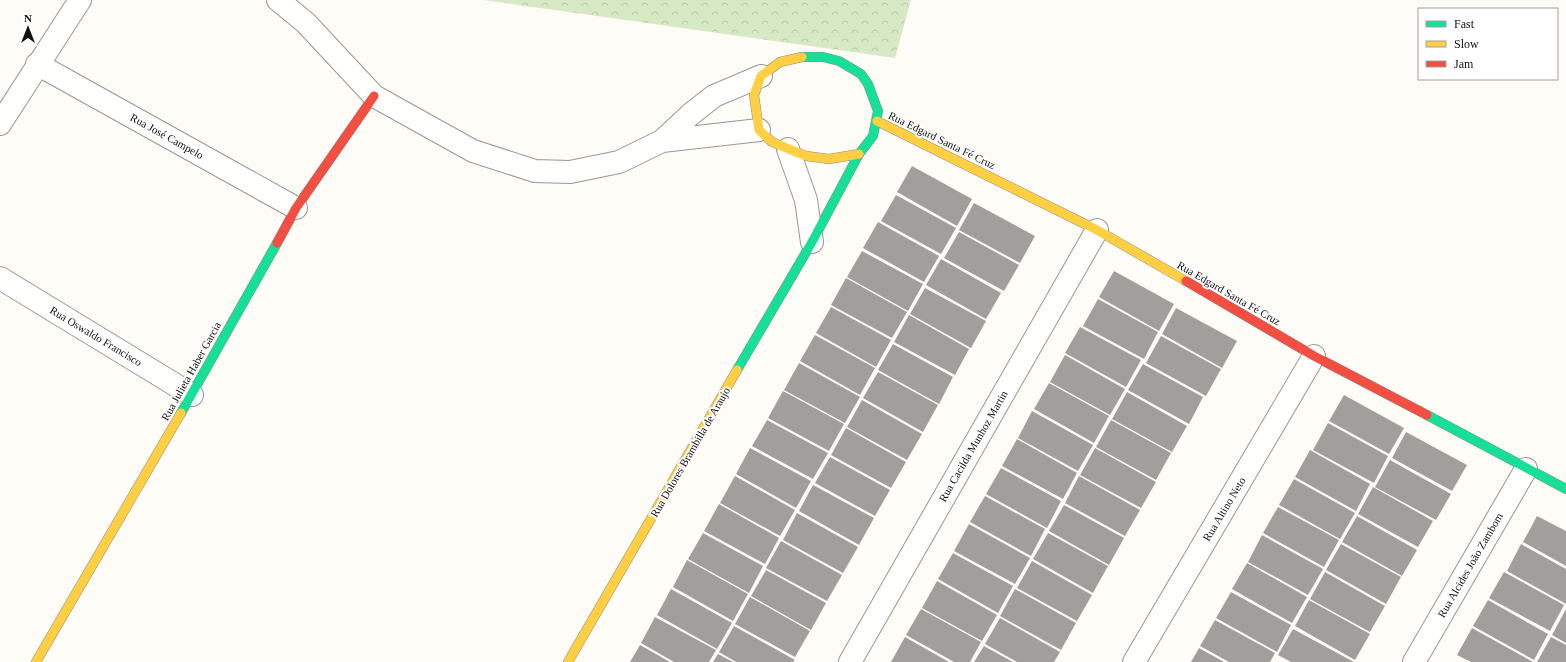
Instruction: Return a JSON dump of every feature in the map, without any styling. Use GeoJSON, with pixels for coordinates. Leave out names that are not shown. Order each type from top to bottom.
{"type":"FeatureCollection","features":[{"type":"Feature","properties":{"kind":"street"},"geometry":{"type":"LineString","coordinates":[[0,124],[37,64],[80,0]]}},
{"type":"Feature","properties":{"kind":"street"},"geometry":{"type":"LineString","coordinates":[[278,0],[306,23],[374,96],[473,151],[535,171],[570,172],[619,162],[662,141],[691,114],[714,96],[761,76],[780,62],[804,57],[823,57],[839,61],[861,74],[868,84],[875,99],[878,111],[873,136],[859,154],[849,157],[829,159],[806,156],[772,142],[759,130],[754,95],[761,76]]}},
{"type":"Feature","properties":{"kind":"street","name":"Rua José Campelo"},"geometry":{"type":"LineString","coordinates":[[37,64],[296,208]]}},
{"type":"Feature","properties":{"kind":"street","name":"Rua Julieta Haber Garcia"},"geometry":{"type":"LineString","coordinates":[[36,662],[192,395],[296,208],[374,96]]}},
{"type":"Feature","properties":{"kind":"street","name":"Rua Edgard Santa Fé Cruz"},"geometry":{"type":"LineString","coordinates":[[877,121],[1097,230],[1314,356],[1566,489]]}},
{"type":"Feature","properties":{"kind":"street"},"geometry":{"type":"LineString","coordinates":[[662,141],[759,130]]}},
{"type":"Feature","properties":{"kind":"street"},"geometry":{"type":"LineString","coordinates":[[788,149],[806,200],[812,242]]}},
{"type":"Feature","properties":{"kind":"street","name":"Rua Dolores Brambilla de Araujo"},"geometry":{"type":"LineString","coordinates":[[568,662],[812,242],[859,154]]}},
{"type":"Feature","properties":{"kind":"street","name":"Rua Cacilda Munhoz Martin"},"geometry":{"type":"LineString","coordinates":[[850,662],[1097,230]]}},
{"type":"Feature","properties":{"kind":"street","name":"Rua Oswaldo Francisco"},"geometry":{"type":"LineString","coordinates":[[0,278],[192,395]]}},
{"type":"Feature","properties":{"kind":"street","name":"Rua Altino Neto"},"geometry":{"type":"LineString","coordinates":[[1134,662],[1314,356]]}},
{"type":"Feature","properties":{"kind":"street","name":"Rua Alcides João Zambom"},"geometry":{"type":"LineString","coordinates":[[1414,662],[1526,469]]}},
{"type":"Feature","properties":{"kind":"green space"},"geometry":{"type":"Polygon","coordinates":[[[483,0],[911,0],[895,58],[483,0]]]}},
{"type":"Feature","properties":{"kind":"building"},"geometry":{"type":"Polygon","coordinates":[[[912,166],[972,199],[957,226],[897,192],[912,166]]]}},
{"type":"Feature","properties":{"kind":"building"},"geometry":{"type":"Polygon","coordinates":[[[896,195],[956,228],[941,254],[881,221],[896,195]]]}},
{"type":"Feature","properties":{"kind":"building"},"geometry":{"type":"Polygon","coordinates":[[[974,203],[1035,236],[1020,263],[959,230],[974,203]]]}},
{"type":"Feature","properties":{"kind":"building"},"geometry":{"type":"Polygon","coordinates":[[[878,222],[939,256],[924,282],[863,248],[878,222]]]}},
{"type":"Feature","properties":{"kind":"building"},"geometry":{"type":"Polygon","coordinates":[[[959,232],[1019,265],[1004,291],[944,258],[959,232]]]}},
{"type":"Feature","properties":{"kind":"building"},"geometry":{"type":"Polygon","coordinates":[[[862,251],[923,284],[908,311],[847,277],[862,251]]]}},
{"type":"Feature","properties":{"kind":"building"},"geometry":{"type":"Polygon","coordinates":[[[941,259],[1001,293],[986,319],[926,285],[941,259]]]}},
{"type":"Feature","properties":{"kind":"building"},"geometry":{"type":"Polygon","coordinates":[[[1114,271],[1174,304],[1159,331],[1099,297],[1114,271]]]}},
{"type":"Feature","properties":{"kind":"building"},"geometry":{"type":"Polygon","coordinates":[[[846,278],[907,312],[892,338],[831,305],[846,278]]]}},
{"type":"Feature","properties":{"kind":"building"},"geometry":{"type":"Polygon","coordinates":[[[925,288],[986,321],[971,348],[910,314],[925,288]]]}},
{"type":"Feature","properties":{"kind":"building"},"geometry":{"type":"Polygon","coordinates":[[[1098,299],[1158,332],[1144,359],[1083,326],[1098,299]]]}},
{"type":"Feature","properties":{"kind":"building"},"geometry":{"type":"Polygon","coordinates":[[[831,307],[891,340],[876,367],[816,333],[831,307]]]}},
{"type":"Feature","properties":{"kind":"building"},"geometry":{"type":"Polygon","coordinates":[[[1176,308],[1237,341],[1222,368],[1162,334],[1176,308]]]}},
{"type":"Feature","properties":{"kind":"building"},"geometry":{"type":"Polygon","coordinates":[[[909,315],[969,349],[955,375],[894,342],[909,315]]]}},
{"type":"Feature","properties":{"kind":"building"},"geometry":{"type":"Polygon","coordinates":[[[1080,327],[1141,360],[1126,387],[1065,353],[1080,327]]]}},
{"type":"Feature","properties":{"kind":"building"},"geometry":{"type":"Polygon","coordinates":[[[815,335],[875,368],[860,395],[800,361],[815,335]]]}},
{"type":"Feature","properties":{"kind":"building"},"geometry":{"type":"Polygon","coordinates":[[[1161,336],[1221,369],[1206,396],[1146,363],[1161,336]]]}},
{"type":"Feature","properties":{"kind":"building"},"geometry":{"type":"Polygon","coordinates":[[[893,344],[953,377],[939,404],[878,370],[893,344]]]}},
{"type":"Feature","properties":{"kind":"building"},"geometry":{"type":"Polygon","coordinates":[[[1065,355],[1125,389],[1110,415],[1050,382],[1065,355]]]}},
{"type":"Feature","properties":{"kind":"building"},"geometry":{"type":"Polygon","coordinates":[[[799,363],[860,397],[845,423],[784,390],[799,363]]]}},
{"type":"Feature","properties":{"kind":"building"},"geometry":{"type":"Polygon","coordinates":[[[1143,364],[1203,397],[1189,424],[1128,390],[1143,364]]]}},
{"type":"Feature","properties":{"kind":"building"},"geometry":{"type":"Polygon","coordinates":[[[878,372],[938,405],[923,432],[863,398],[878,372]]]}},
{"type":"Feature","properties":{"kind":"building"},"geometry":{"type":"Polygon","coordinates":[[[1049,383],[1109,416],[1094,443],[1034,409],[1049,383]]]}},
{"type":"Feature","properties":{"kind":"building"},"geometry":{"type":"Polygon","coordinates":[[[783,391],[844,424],[829,451],[768,418],[783,391]]]}},
{"type":"Feature","properties":{"kind":"building"},"geometry":{"type":"Polygon","coordinates":[[[1127,392],[1187,426],[1172,452],[1112,419],[1127,392]]]}},
{"type":"Feature","properties":{"kind":"building"},"geometry":{"type":"Polygon","coordinates":[[[1344,395],[1404,428],[1389,454],[1329,421],[1344,395]]]}},
{"type":"Feature","properties":{"kind":"building"},"geometry":{"type":"Polygon","coordinates":[[[862,400],[922,434],[907,460],[847,427],[862,400]]]}},
{"type":"Feature","properties":{"kind":"building"},"geometry":{"type":"Polygon","coordinates":[[[1032,411],[1093,445],[1078,471],[1018,438],[1032,411]]]}},
{"type":"Feature","properties":{"kind":"building"},"geometry":{"type":"Polygon","coordinates":[[[767,420],[828,453],[813,479],[752,446],[767,420]]]}},
{"type":"Feature","properties":{"kind":"building"},"geometry":{"type":"Polygon","coordinates":[[[1111,420],[1171,453],[1156,480],[1096,447],[1111,420]]]}},
{"type":"Feature","properties":{"kind":"building"},"geometry":{"type":"Polygon","coordinates":[[[1328,423],[1388,456],[1374,483],[1313,450],[1328,423]]]}},
{"type":"Feature","properties":{"kind":"building"},"geometry":{"type":"Polygon","coordinates":[[[846,428],[906,462],[891,488],[831,455],[846,428]]]}},
{"type":"Feature","properties":{"kind":"building"},"geometry":{"type":"Polygon","coordinates":[[[1406,432],[1467,465],[1452,491],[1392,458],[1406,432]]]}},
{"type":"Feature","properties":{"kind":"building"},"geometry":{"type":"Polygon","coordinates":[[[1017,439],[1077,473],[1063,499],[1002,466],[1017,439]]]}},
{"type":"Feature","properties":{"kind":"building"},"geometry":{"type":"Polygon","coordinates":[[[750,448],[811,481],[796,508],[736,474],[750,448]]]}},
{"type":"Feature","properties":{"kind":"building"},"geometry":{"type":"Polygon","coordinates":[[[1095,448],[1156,482],[1141,508],[1080,475],[1095,448]]]}},
{"type":"Feature","properties":{"kind":"building"},"geometry":{"type":"Polygon","coordinates":[[[1310,450],[1370,484],[1356,511],[1295,477],[1310,450]]]}},
{"type":"Feature","properties":{"kind":"building"},"geometry":{"type":"Polygon","coordinates":[[[830,457],[890,490],[875,516],[815,483],[830,457]]]}},
{"type":"Feature","properties":{"kind":"building"},"geometry":{"type":"Polygon","coordinates":[[[1390,460],[1451,494],[1436,520],[1375,487],[1390,460]]]}},
{"type":"Feature","properties":{"kind":"building"},"geometry":{"type":"Polygon","coordinates":[[[1001,468],[1061,501],[1047,528],[986,494],[1001,468]]]}},
{"type":"Feature","properties":{"kind":"building"},"geometry":{"type":"Polygon","coordinates":[[[735,476],[795,510],[780,536],[720,503],[735,476]]]}},
{"type":"Feature","properties":{"kind":"building"},"geometry":{"type":"Polygon","coordinates":[[[1079,476],[1140,510],[1125,536],[1065,503],[1079,476]]]}},
{"type":"Feature","properties":{"kind":"building"},"geometry":{"type":"Polygon","coordinates":[[[1294,479],[1355,513],[1340,539],[1279,505],[1294,479]]]}},
{"type":"Feature","properties":{"kind":"building"},"geometry":{"type":"Polygon","coordinates":[[[813,485],[874,518],[859,545],[799,511],[813,485]]]}},
{"type":"Feature","properties":{"kind":"building"},"geometry":{"type":"Polygon","coordinates":[[[1373,487],[1433,521],[1418,547],[1358,514],[1373,487]]]}},
{"type":"Feature","properties":{"kind":"building"},"geometry":{"type":"Polygon","coordinates":[[[985,496],[1045,529],[1031,556],[970,522],[985,496]]]}},
{"type":"Feature","properties":{"kind":"building"},"geometry":{"type":"Polygon","coordinates":[[[719,504],[779,538],[765,564],[704,531],[719,504]]]}},
{"type":"Feature","properties":{"kind":"building"},"geometry":{"type":"Polygon","coordinates":[[[1064,505],[1124,538],[1109,565],[1049,531],[1064,505]]]}},
{"type":"Feature","properties":{"kind":"building"},"geometry":{"type":"Polygon","coordinates":[[[1278,507],[1339,540],[1324,567],[1263,533],[1278,507]]]}},
{"type":"Feature","properties":{"kind":"building"},"geometry":{"type":"Polygon","coordinates":[[[797,513],[858,547],[843,573],[783,540],[797,513]]]}},
{"type":"Feature","properties":{"kind":"building"},"geometry":{"type":"Polygon","coordinates":[[[1357,516],[1417,550],[1402,576],[1342,542],[1357,516]]]}},
{"type":"Feature","properties":{"kind":"building"},"geometry":{"type":"Polygon","coordinates":[[[1537,516],[1566,531],[1566,566],[1523,542],[1537,516]]]}},
{"type":"Feature","properties":{"kind":"building"},"geometry":{"type":"Polygon","coordinates":[[[969,524],[1030,558],[1015,584],[954,551],[969,524]]]}},
{"type":"Feature","properties":{"kind":"building"},"geometry":{"type":"Polygon","coordinates":[[[703,533],[763,566],[749,593],[688,559],[703,533]]]}},
{"type":"Feature","properties":{"kind":"building"},"geometry":{"type":"Polygon","coordinates":[[[1048,533],[1108,566],[1093,593],[1033,559],[1048,533]]]}},
{"type":"Feature","properties":{"kind":"building"},"geometry":{"type":"Polygon","coordinates":[[[1262,535],[1323,569],[1308,595],[1248,562],[1262,535]]]}},
{"type":"Feature","properties":{"kind":"building"},"geometry":{"type":"Polygon","coordinates":[[[781,541],[842,575],[827,601],[766,568],[781,541]]]}},
{"type":"Feature","properties":{"kind":"building"},"geometry":{"type":"Polygon","coordinates":[[[1341,544],[1401,577],[1386,604],[1326,570],[1341,544]]]}},
{"type":"Feature","properties":{"kind":"building"},"geometry":{"type":"Polygon","coordinates":[[[1521,544],[1566,569],[1566,604],[1507,571],[1521,544]]]}},
{"type":"Feature","properties":{"kind":"building"},"geometry":{"type":"Polygon","coordinates":[[[953,553],[1013,586],[998,613],[938,579],[953,553]]]}},
{"type":"Feature","properties":{"kind":"building"},"geometry":{"type":"Polygon","coordinates":[[[687,560],[748,594],[733,621],[673,587],[687,560]]]}},
{"type":"Feature","properties":{"kind":"building"},"geometry":{"type":"Polygon","coordinates":[[[1032,561],[1092,595],[1077,621],[1017,588],[1032,561]]]}},
{"type":"Feature","properties":{"kind":"building"},"geometry":{"type":"Polygon","coordinates":[[[1247,563],[1307,597],[1292,623],[1232,589],[1247,563]]]}},
{"type":"Feature","properties":{"kind":"building"},"geometry":{"type":"Polygon","coordinates":[[[766,570],[826,603],[811,630],[751,596],[766,570]]]}},
{"type":"Feature","properties":{"kind":"building"},"geometry":{"type":"Polygon","coordinates":[[[1325,572],[1385,606],[1370,632],[1310,599],[1325,572]]]}},
{"type":"Feature","properties":{"kind":"building"},"geometry":{"type":"Polygon","coordinates":[[[1504,572],[1564,605],[1550,631],[1489,598],[1504,572]]]}},
{"type":"Feature","properties":{"kind":"building"},"geometry":{"type":"Polygon","coordinates":[[[937,581],[997,615],[982,641],[922,608],[937,581]]]}},
{"type":"Feature","properties":{"kind":"building"},"geometry":{"type":"Polygon","coordinates":[[[671,589],[732,623],[717,649],[657,615],[671,589]]]}},
{"type":"Feature","properties":{"kind":"building"},"geometry":{"type":"Polygon","coordinates":[[[1015,589],[1076,623],[1061,650],[1000,616],[1015,589]]]}},
{"type":"Feature","properties":{"kind":"building"},"geometry":{"type":"Polygon","coordinates":[[[1231,592],[1291,625],[1277,652],[1216,618],[1231,592]]]}},
{"type":"Feature","properties":{"kind":"building"},"geometry":{"type":"Polygon","coordinates":[[[750,597],[810,631],[795,657],[735,624],[750,597]]]}},
{"type":"Feature","properties":{"kind":"building"},"geometry":{"type":"Polygon","coordinates":[[[1309,600],[1370,634],[1355,660],[1295,626],[1309,600]]]}},
{"type":"Feature","properties":{"kind":"building"},"geometry":{"type":"Polygon","coordinates":[[[1488,600],[1548,634],[1534,660],[1473,626],[1488,600]]]}},
{"type":"Feature","properties":{"kind":"building"},"geometry":{"type":"Polygon","coordinates":[[[921,609],[981,642],[970,662],[954,662],[906,635],[921,609]]]}},
{"type":"Feature","properties":{"kind":"building"},"geometry":{"type":"Polygon","coordinates":[[[1566,609],[1566,643],[1552,635],[1566,609]]]}},
{"type":"Feature","properties":{"kind":"building"},"geometry":{"type":"Polygon","coordinates":[[[655,617],[716,650],[709,662],[674,662],[641,643],[655,617]]]}},
{"type":"Feature","properties":{"kind":"building"},"geometry":{"type":"Polygon","coordinates":[[[1000,618],[1060,652],[1054,662],[1017,662],[985,644],[1000,618]]]}},
{"type":"Feature","properties":{"kind":"building"},"geometry":{"type":"Polygon","coordinates":[[[1215,620],[1275,653],[1270,662],[1229,662],[1200,646],[1215,620]]]}},
{"type":"Feature","properties":{"kind":"building"},"geometry":{"type":"Polygon","coordinates":[[[734,626],[795,660],[793,662],[736,662],[719,652],[734,626]]]}},
{"type":"Feature","properties":{"kind":"building"},"geometry":{"type":"Polygon","coordinates":[[[1472,628],[1533,662],[1471,662],[1457,655],[1472,628]]]}},
{"type":"Feature","properties":{"kind":"building"},"geometry":{"type":"Polygon","coordinates":[[[1293,629],[1354,662],[1291,662],[1278,655],[1293,629]]]}},
{"type":"Feature","properties":{"kind":"building"},"geometry":{"type":"Polygon","coordinates":[[[905,637],[949,662],[891,662],[905,637]]]}},
{"type":"Feature","properties":{"kind":"building"},"geometry":{"type":"Polygon","coordinates":[[[1551,637],[1566,645],[1566,662],[1537,662],[1551,637]]]}},
{"type":"Feature","properties":{"kind":"building"},"geometry":{"type":"Polygon","coordinates":[[[640,645],[670,662],[630,662],[640,645]]]}},
{"type":"Feature","properties":{"kind":"building"},"geometry":{"type":"Polygon","coordinates":[[[984,646],[1013,662],[974,662],[984,646]]]}},
{"type":"Feature","properties":{"kind":"building"},"geometry":{"type":"Polygon","coordinates":[[[1199,648],[1224,662],[1191,662],[1199,648]]]}},
{"type":"Feature","properties":{"kind":"building"},"geometry":{"type":"Polygon","coordinates":[[[718,654],[733,662],[713,662],[718,654]]]}},
{"type":"Feature","properties":{"kind":"traffic: fast"},"geometry":{"type":"LineString","coordinates":[[737,370],[812,242],[859,154],[873,136],[878,111],[868,84],[861,74],[839,61],[823,57],[802,57]]}},
{"type":"Feature","properties":{"kind":"traffic: fast"},"geometry":{"type":"LineString","coordinates":[[181,413],[277,243]]}},
{"type":"Feature","properties":{"kind":"traffic: fast"},"geometry":{"type":"LineString","coordinates":[[1427,415],[1566,489]]}},
{"type":"Feature","properties":{"kind":"traffic: slow"},"geometry":{"type":"LineString","coordinates":[[802,57],[780,62],[761,76],[754,95],[759,130],[772,142],[806,156],[829,159],[859,154]]}},
{"type":"Feature","properties":{"kind":"traffic: slow"},"geometry":{"type":"LineString","coordinates":[[877,121],[1097,230],[1186,281]]}},
{"type":"Feature","properties":{"kind":"traffic: slow"},"geometry":{"type":"LineString","coordinates":[[568,662],[737,370]]}},
{"type":"Feature","properties":{"kind":"traffic: slow"},"geometry":{"type":"LineString","coordinates":[[36,662],[181,413]]}},
{"type":"Feature","properties":{"kind":"traffic: jam"},"geometry":{"type":"LineString","coordinates":[[277,243],[296,208],[374,96]]}},
{"type":"Feature","properties":{"kind":"traffic: jam"},"geometry":{"type":"LineString","coordinates":[[1186,281],[1314,356],[1427,415]]}}]}
